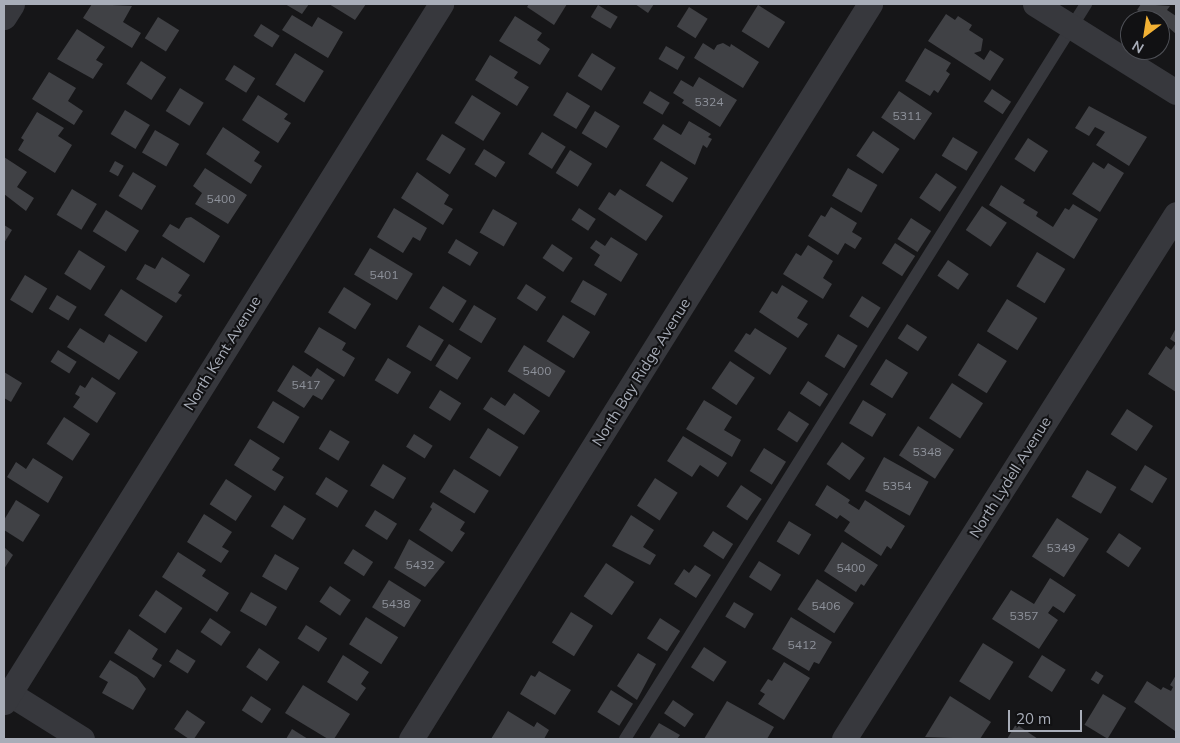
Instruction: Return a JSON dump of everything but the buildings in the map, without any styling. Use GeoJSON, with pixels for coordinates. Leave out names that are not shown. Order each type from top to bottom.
{"type":"FeatureCollection","features":[{"type":"Feature","properties":{"kind":"street"},"geometry":{"type":"LineString","coordinates":[[4,17],[12,4]]}},
{"type":"Feature","properties":{"kind":"street","name":"North Kent Avenue"},"geometry":{"type":"LineString","coordinates":[[5,695],[441,4]]}},
{"type":"Feature","properties":{"kind":"street","name":"North Bay Ridge Avenue"},"geometry":{"type":"LineString","coordinates":[[411,739],[870,4]]}},
{"type":"Feature","properties":{"kind":"street"},"geometry":{"type":"LineString","coordinates":[[1035,4],[1176,92]]}},
{"type":"Feature","properties":{"kind":"street","name":"North Lydell Avenue"},"geometry":{"type":"LineString","coordinates":[[844,739],[1176,214]]}},
{"type":"Feature","properties":{"kind":"street"},"geometry":{"type":"LineString","coordinates":[[5,695],[82,739]]}},
{"type":"Feature","properties":{"kind":"lane"},"geometry":{"type":"LineString","coordinates":[[625,739],[1086,4]]}}]}
